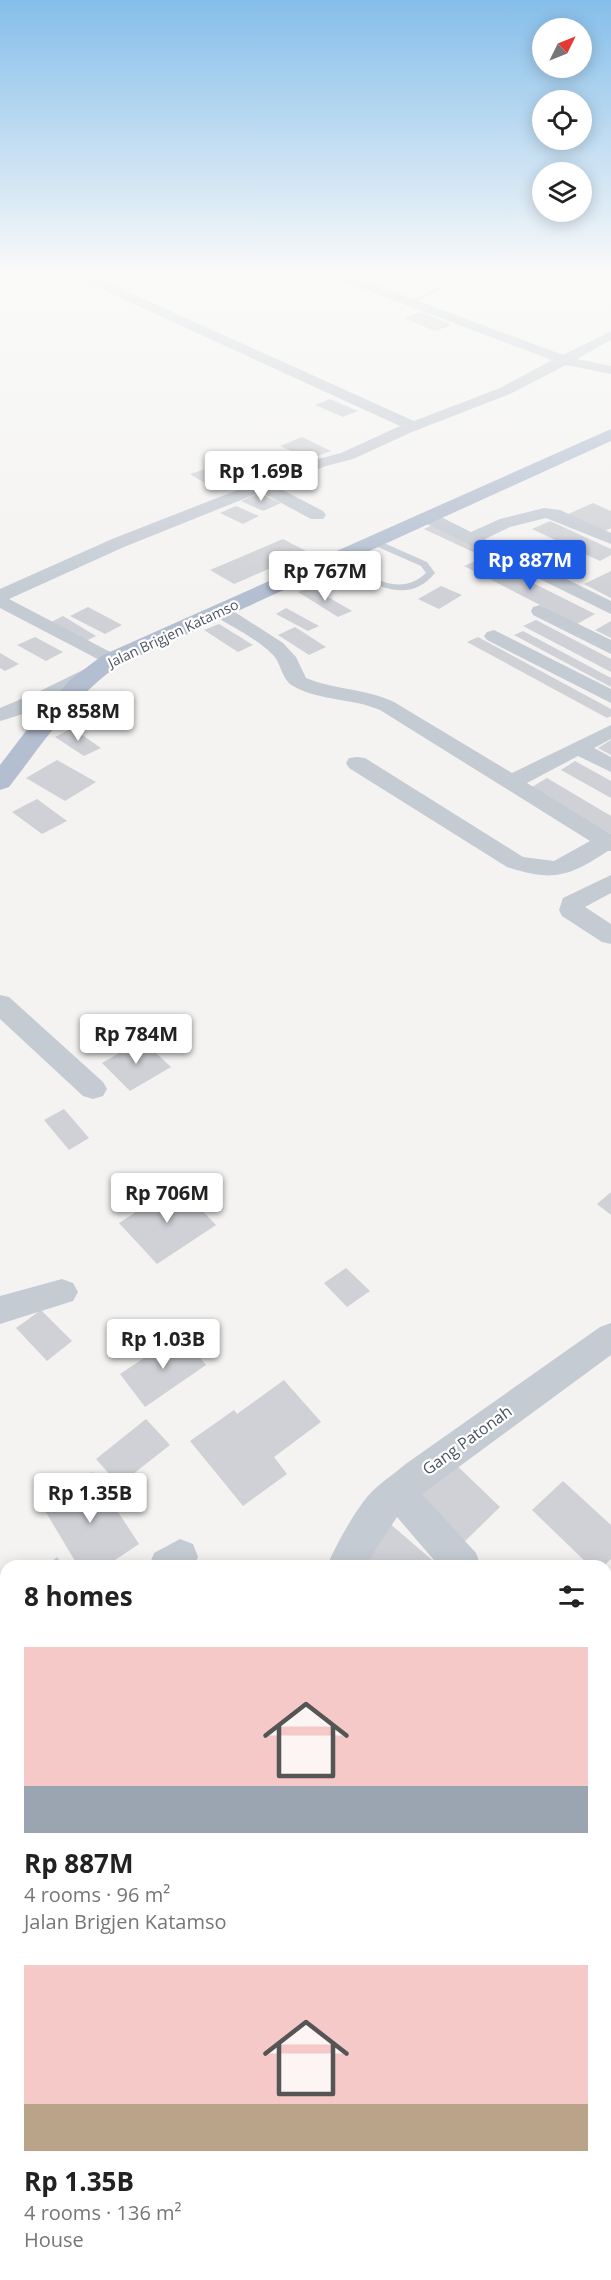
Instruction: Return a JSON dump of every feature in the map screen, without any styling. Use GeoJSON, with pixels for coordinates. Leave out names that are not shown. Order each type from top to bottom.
{"type":"FeatureCollection","features":[{"type":"Feature","properties":{"kind":"main road","name":"Jalan Brigjen Katamso"},"geometry":{"type":"LineString","coordinates":[[102,666],[611,434]]}},
{"type":"Feature","properties":{"kind":"main road"},"geometry":{"type":"LineString","coordinates":[[0,782],[63,702],[102,666]]}},
{"type":"Feature","properties":{"kind":"street"},"geometry":{"type":"LineString","coordinates":[[316,382],[414,427]]}},
{"type":"Feature","properties":{"kind":"street"},"geometry":{"type":"LineString","coordinates":[[0,596],[118,543],[320,463],[347,456],[521,382]]}},
{"type":"Feature","properties":{"kind":"street"},"geometry":{"type":"LineString","coordinates":[[262,486],[317,515]]}},
{"type":"Feature","properties":{"kind":"street"},"geometry":{"type":"LineString","coordinates":[[472,538],[506,523],[547,513],[611,539]]}},
{"type":"Feature","properties":{"kind":"street"},"geometry":{"type":"LineString","coordinates":[[427,517],[611,608]]}},
{"type":"Feature","properties":{"kind":"street"},"geometry":{"type":"LineString","coordinates":[[0,601],[102,666]]}},
{"type":"Feature","properties":{"kind":"street"},"geometry":{"type":"LineString","coordinates":[[220,611],[276,647],[286,657],[293,675],[299,682],[310,687],[367,697],[378,702],[609,842],[561,868],[542,870],[528,867],[496,851],[357,762]]}},
{"type":"Feature","properties":{"kind":"street"},"geometry":{"type":"LineString","coordinates":[[540,611],[611,648]]}},
{"type":"Feature","properties":{"kind":"street"},"geometry":{"type":"LineString","coordinates":[[494,636],[611,697]]}},
{"type":"Feature","properties":{"kind":"street","name":"Jalan Brigjen Katamso"},"geometry":{"type":"LineString","coordinates":[[0,715],[69,687],[102,666]]}},
{"type":"Feature","properties":{"kind":"street"},"geometry":{"type":"LineString","coordinates":[[512,782],[611,731]]}},
{"type":"Feature","properties":{"kind":"street"},"geometry":{"type":"LineString","coordinates":[[579,748],[611,766]]}},
{"type":"Feature","properties":{"kind":"street"},"geometry":{"type":"LineString","coordinates":[[611,883],[572,904],[571,910],[611,936]]}},
{"type":"Feature","properties":{"kind":"street"},"geometry":{"type":"LineString","coordinates":[[0,1004],[93,1089]]}},
{"type":"Feature","properties":{"kind":"street"},"geometry":{"type":"LineString","coordinates":[[0,1310],[62,1292]]}},
{"type":"Feature","properties":{"kind":"street","name":"Gang Patonah"},"geometry":{"type":"LineString","coordinates":[[349,1560],[380,1509],[418,1475],[611,1337]]}},
{"type":"Feature","properties":{"kind":"street"},"geometry":{"type":"LineString","coordinates":[[398,1493],[458,1560]]}},
{"type":"Feature","properties":{"kind":"lane"},"geometry":{"type":"LineString","coordinates":[[335,559],[383,584],[400,588],[413,587],[431,573],[424,564],[374,542]]}},
{"type":"Feature","properties":{"kind":"building"},"geometry":{"type":"Polygon","coordinates":[[[330,399],[358,411],[343,417],[315,405],[330,399]]]}},
{"type":"Feature","properties":{"kind":"building"},"geometry":{"type":"Polygon","coordinates":[[[302,437],[331,451],[309,459],[280,446],[302,437]]]}},
{"type":"Feature","properties":{"kind":"building"},"geometry":{"type":"Polygon","coordinates":[[[233,460],[253,473],[211,487],[190,474],[233,460]]]}},
{"type":"Feature","properties":{"kind":"building"},"geometry":{"type":"Polygon","coordinates":[[[259,493],[281,503],[263,511],[241,501],[259,493]]]}},
{"type":"Feature","properties":{"kind":"building"},"geometry":{"type":"Polygon","coordinates":[[[593,503],[611,511],[611,528],[603,532],[566,515],[593,503]]]}},
{"type":"Feature","properties":{"kind":"building"},"geometry":{"type":"Polygon","coordinates":[[[236,506],[259,516],[243,524],[220,513],[236,506]]]}},
{"type":"Feature","properties":{"kind":"building"},"geometry":{"type":"Polygon","coordinates":[[[550,521],[611,549],[611,555],[600,561],[532,529],[550,521]]]}},
{"type":"Feature","properties":{"kind":"building"},"geometry":{"type":"Polygon","coordinates":[[[432,525],[480,548],[473,552],[424,529],[432,525]]]}},
{"type":"Feature","properties":{"kind":"building"},"geometry":{"type":"Polygon","coordinates":[[[283,539],[308,552],[234,584],[210,570],[283,539]]]}},
{"type":"Feature","properties":{"kind":"building"},"geometry":{"type":"Polygon","coordinates":[[[483,558],[595,614],[577,624],[464,566],[483,558]]]}},
{"type":"Feature","properties":{"kind":"building"},"geometry":{"type":"Polygon","coordinates":[[[611,571],[611,598],[584,584],[611,571]]]}},
{"type":"Feature","properties":{"kind":"building"},"geometry":{"type":"Polygon","coordinates":[[[441,586],[462,595],[439,609],[418,599],[441,586]]]}},
{"type":"Feature","properties":{"kind":"building"},"geometry":{"type":"Polygon","coordinates":[[[311,587],[352,611],[338,617],[298,592],[311,587]]]}},
{"type":"Feature","properties":{"kind":"building"},"geometry":{"type":"Polygon","coordinates":[[[88,607],[122,625],[105,634],[70,616],[88,607]]]}},
{"type":"Feature","properties":{"kind":"building"},"geometry":{"type":"Polygon","coordinates":[[[286,608],[319,626],[308,631],[276,614],[286,608]]]}},
{"type":"Feature","properties":{"kind":"building"},"geometry":{"type":"Polygon","coordinates":[[[63,616],[96,636],[82,643],[49,623],[63,616]]]}},
{"type":"Feature","properties":{"kind":"building"},"geometry":{"type":"Polygon","coordinates":[[[536,620],[611,659],[611,672],[523,626],[536,620]]]}},
{"type":"Feature","properties":{"kind":"building"},"geometry":{"type":"Polygon","coordinates":[[[611,621],[611,638],[595,630],[611,621]]]}},
{"type":"Feature","properties":{"kind":"building"},"geometry":{"type":"Polygon","coordinates":[[[219,624],[253,645],[238,652],[204,630],[219,624]]]}},
{"type":"Feature","properties":{"kind":"building"},"geometry":{"type":"Polygon","coordinates":[[[295,627],[326,647],[309,655],[278,635],[295,627]]]}},
{"type":"Feature","properties":{"kind":"building"},"geometry":{"type":"Polygon","coordinates":[[[523,631],[611,678],[611,687],[514,635],[523,631]]]}},
{"type":"Feature","properties":{"kind":"building"},"geometry":{"type":"Polygon","coordinates":[[[35,637],[63,652],[46,661],[17,645],[35,637]]]}},
{"type":"Feature","properties":{"kind":"building"},"geometry":{"type":"Polygon","coordinates":[[[478,637],[611,709],[611,716],[607,718],[467,642],[478,637]]]}},
{"type":"Feature","properties":{"kind":"building"},"geometry":{"type":"Polygon","coordinates":[[[0,653],[19,664],[5,671],[0,668],[0,653]]]}},
{"type":"Feature","properties":{"kind":"building"},"geometry":{"type":"Polygon","coordinates":[[[97,705],[115,715],[106,720],[88,710],[97,705]]]}},
{"type":"Feature","properties":{"kind":"building"},"geometry":{"type":"Polygon","coordinates":[[[72,728],[101,748],[84,756],[55,737],[72,728]]]}},
{"type":"Feature","properties":{"kind":"building"},"geometry":{"type":"Polygon","coordinates":[[[611,740],[611,755],[598,748],[611,740]]]}},
{"type":"Feature","properties":{"kind":"building"},"geometry":{"type":"Polygon","coordinates":[[[57,760],[96,782],[65,801],[26,778],[57,760]]]}},
{"type":"Feature","properties":{"kind":"building"},"geometry":{"type":"Polygon","coordinates":[[[575,761],[611,781],[611,798],[561,770],[575,761]]]}},
{"type":"Feature","properties":{"kind":"building"},"geometry":{"type":"Polygon","coordinates":[[[547,778],[611,816],[611,834],[532,787],[547,778]]]}},
{"type":"Feature","properties":{"kind":"building"},"geometry":{"type":"Polygon","coordinates":[[[37,799],[67,821],[42,834],[12,812],[37,799]]]}},
{"type":"Feature","properties":{"kind":"building"},"geometry":{"type":"Polygon","coordinates":[[[142,1040],[171,1067],[130,1091],[102,1063],[142,1040]]]}},
{"type":"Feature","properties":{"kind":"building"},"geometry":{"type":"Polygon","coordinates":[[[64,1109],[89,1138],[69,1150],[44,1120],[64,1109]]]}},
{"type":"Feature","properties":{"kind":"building"},"geometry":{"type":"Polygon","coordinates":[[[178,1185],[216,1225],[157,1264],[119,1223],[178,1185]]]}},
{"type":"Feature","properties":{"kind":"building"},"geometry":{"type":"Polygon","coordinates":[[[611,1192],[611,1215],[597,1204],[611,1192]]]}},
{"type":"Feature","properties":{"kind":"building"},"geometry":{"type":"Polygon","coordinates":[[[346,1268],[370,1291],[347,1307],[324,1283],[346,1268]]]}},
{"type":"Feature","properties":{"kind":"building"},"geometry":{"type":"Polygon","coordinates":[[[41,1310],[72,1341],[47,1361],[16,1328],[41,1310]]]}},
{"type":"Feature","properties":{"kind":"building"},"geometry":{"type":"Polygon","coordinates":[[[180,1334],[206,1365],[145,1407],[120,1374],[180,1334]]]}},
{"type":"Feature","properties":{"kind":"building"},"geometry":{"type":"Polygon","coordinates":[[[284,1380],[321,1422],[274,1457],[287,1474],[243,1506],[190,1441],[234,1410],[237,1414],[284,1380]]]}},
{"type":"Feature","properties":{"kind":"building"},"geometry":{"type":"Polygon","coordinates":[[[146,1419],[170,1445],[119,1485],[96,1459],[146,1419]]]}},
{"type":"Feature","properties":{"kind":"building"},"geometry":{"type":"Polygon","coordinates":[[[449,1458],[500,1507],[459,1547],[407,1495],[449,1458]]]}},
{"type":"Feature","properties":{"kind":"building"},"geometry":{"type":"Polygon","coordinates":[[[92,1472],[139,1544],[115,1560],[74,1560],[41,1504],[92,1472]]]}},
{"type":"Feature","properties":{"kind":"building"},"geometry":{"type":"Polygon","coordinates":[[[563,1481],[611,1525],[611,1559],[584,1560],[532,1510],[563,1481]]]}},
{"type":"Feature","properties":{"kind":"building"},"geometry":{"type":"Polygon","coordinates":[[[388,1522],[432,1560],[353,1560],[388,1522]]]}}]}
